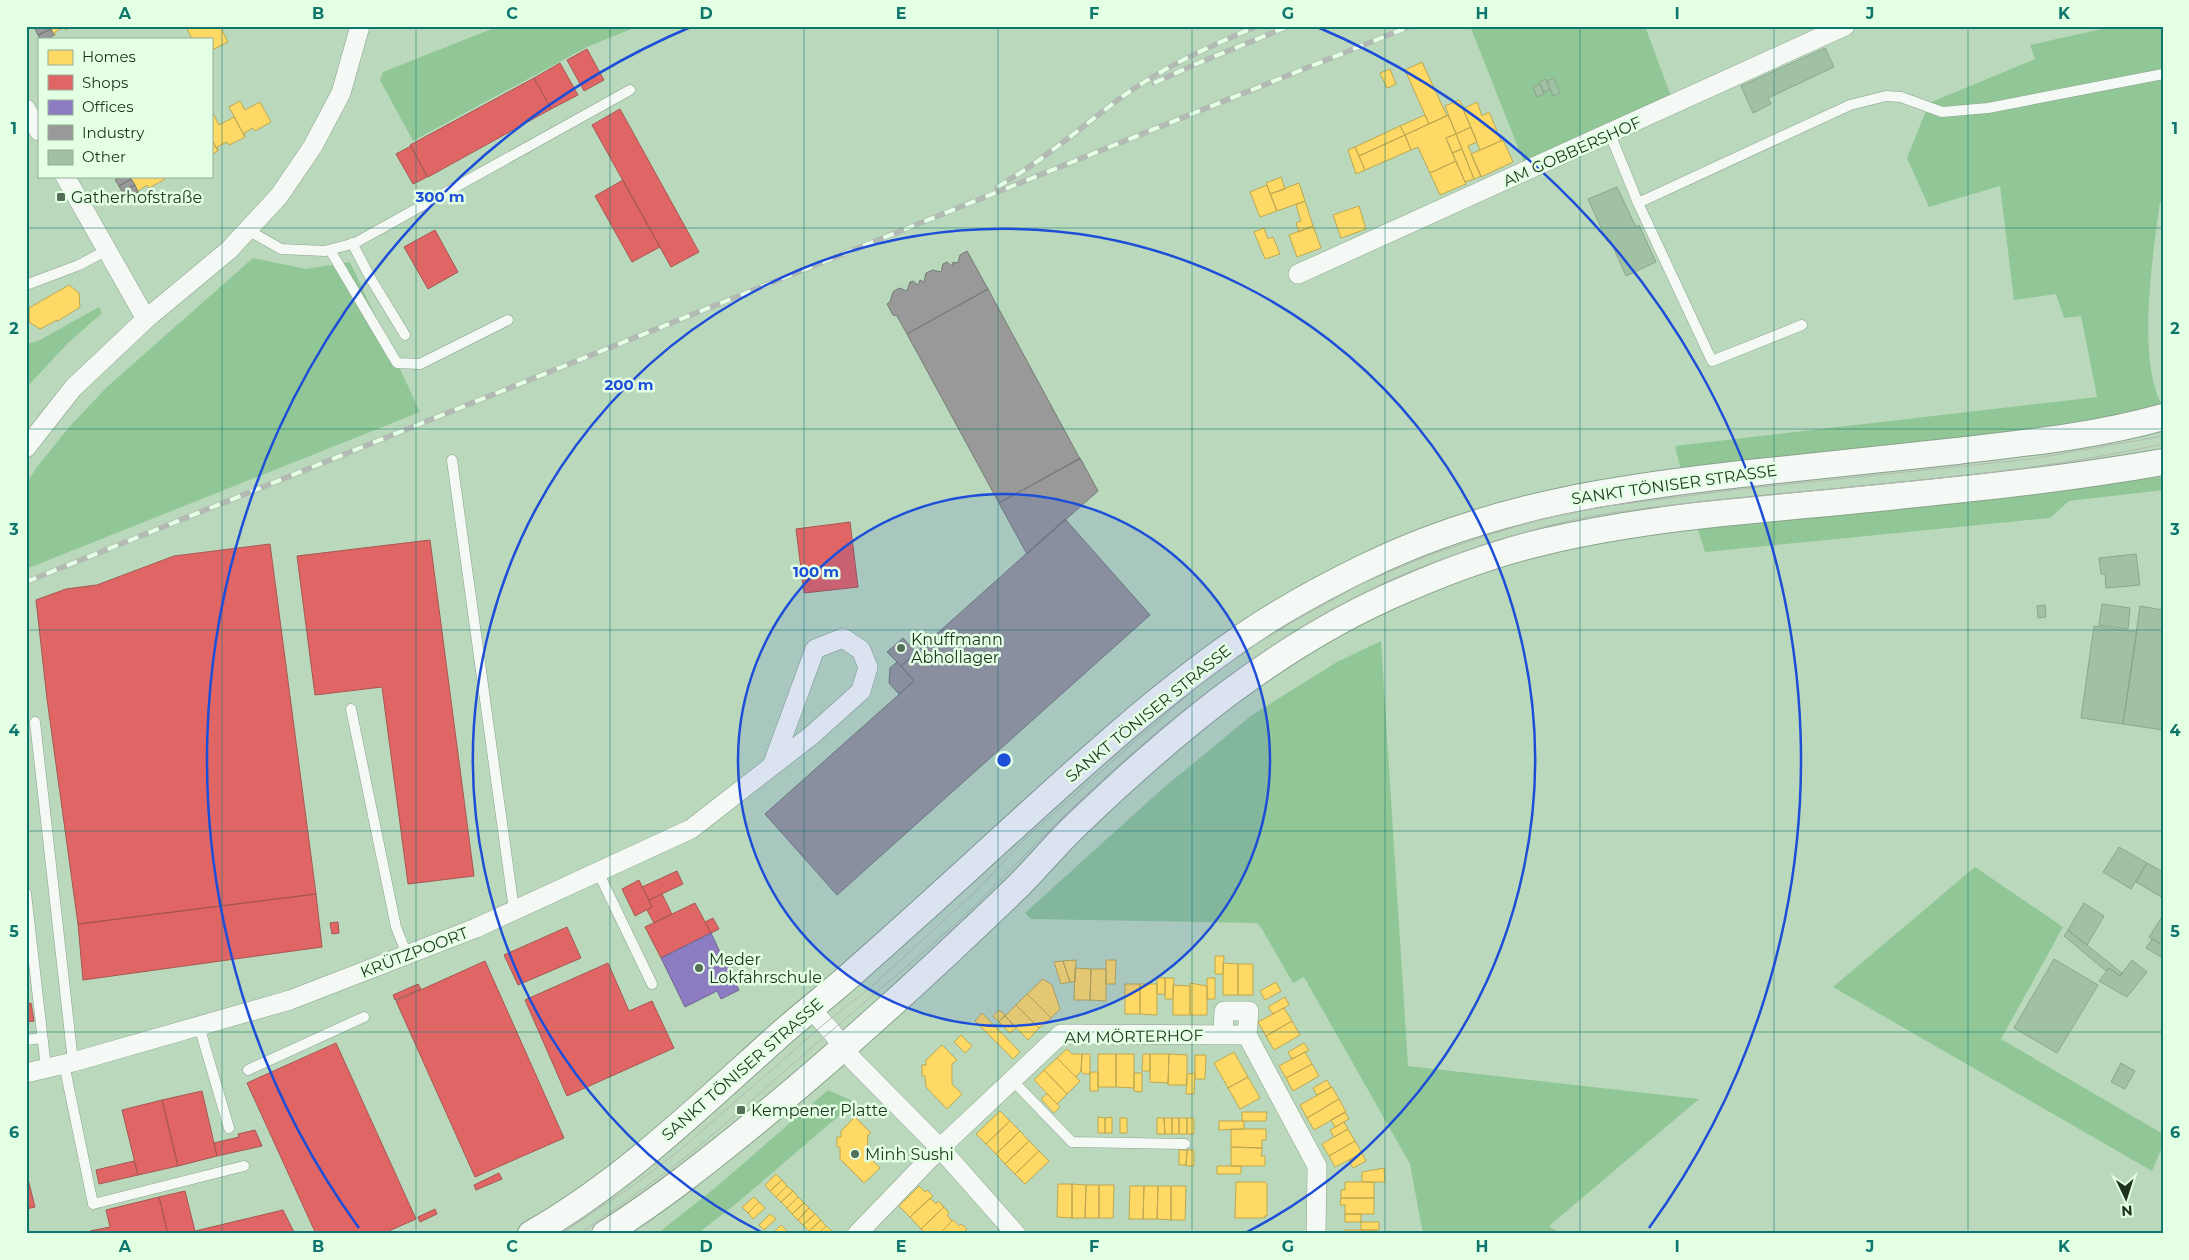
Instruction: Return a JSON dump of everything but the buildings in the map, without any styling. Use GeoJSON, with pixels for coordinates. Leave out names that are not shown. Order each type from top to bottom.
{"type":"FeatureCollection","features":[{"type":"Feature","properties":{"kind":"main road","name":"SANKT TÖNISER STRASSE"},"geometry":{"type":"LineString","coordinates":[[531,1234],[584,1202],[623,1173],[811,1009],[1045,798],[1187,677],[1276,615],[1315,592],[1400,551],[1465,526],[1514,511],[1609,490],[2000,446],[2084,434],[2163,417]]}},
{"type":"Feature","properties":{"kind":"main road","name":"SANKT TÖNISER STRASSE"},"geometry":{"type":"LineString","coordinates":[[604,1234],[678,1186],[824,1066],[1012,892],[1072,829],[1134,771],[1206,709],[1288,652],[1350,615],[1403,590],[1470,564],[1539,543],[1617,527],[1747,511],[2081,476],[2163,462]]}},
{"type":"Feature","properties":{"kind":"street"},"geometry":{"type":"LineString","coordinates":[[26,448],[73,388],[146,319],[229,250],[280,196],[312,146],[341,93],[360,26]]}},
{"type":"Feature","properties":{"kind":"street","name":"AM GOBBERSHOF"},"geometry":{"type":"LineString","coordinates":[[1298,274],[1845,26]]}},
{"type":"Feature","properties":{"kind":"street"},"geometry":{"type":"LineString","coordinates":[[26,109],[38,129]]}},
{"type":"Feature","properties":{"kind":"street"},"geometry":{"type":"LineString","coordinates":[[65,178],[146,319]]}},
{"type":"Feature","properties":{"kind":"street","name":"KRÜTZPOORT"},"geometry":{"type":"LineString","coordinates":[[26,1073],[68,1063],[290,1000],[476,928],[691,830],[812,735],[861,691],[868,667],[861,650],[843,638],[815,649],[772,766]]}},
{"type":"Feature","properties":{"kind":"street"},"geometry":{"type":"LineString","coordinates":[[811,1009],[853,1060],[940,1148],[1016,1234]]}},
{"type":"Feature","properties":{"kind":"street","name":"AM MÖRTERHOF"},"geometry":{"type":"LineString","coordinates":[[857,1234],[940,1148],[1061,1034],[1247,1035],[1317,1166],[1316,1234]]}},
{"type":"Feature","properties":{"kind":"lane"},"geometry":{"type":"LineString","coordinates":[[1638,203],[1850,105],[1886,96],[1901,97],[1942,112],[1988,108],[2163,74]]}},
{"type":"Feature","properties":{"kind":"lane"},"geometry":{"type":"LineString","coordinates":[[248,230],[281,249],[325,251],[352,243],[630,90]]}},
{"type":"Feature","properties":{"kind":"lane"},"geometry":{"type":"LineString","coordinates":[[1610,134],[1638,203],[1712,361],[1802,324]]}},
{"type":"Feature","properties":{"kind":"lane"},"geometry":{"type":"LineString","coordinates":[[352,243],[371,279],[405,335]]}},
{"type":"Feature","properties":{"kind":"lane"},"geometry":{"type":"LineString","coordinates":[[26,285],[79,265],[107,250]]}},
{"type":"Feature","properties":{"kind":"lane"},"geometry":{"type":"LineString","coordinates":[[330,250],[397,363],[420,364],[508,320]]}},
{"type":"Feature","properties":{"kind":"lane"},"geometry":{"type":"LineString","coordinates":[[452,460],[514,910]]}},
{"type":"Feature","properties":{"kind":"lane"},"geometry":{"type":"LineString","coordinates":[[351,709],[396,927],[407,954]]}},
{"type":"Feature","properties":{"kind":"lane"},"geometry":{"type":"LineString","coordinates":[[35,722],[68,1063],[94,1204],[244,1166]]}},
{"type":"Feature","properties":{"kind":"lane"},"geometry":{"type":"LineString","coordinates":[[598,872],[652,984]]}},
{"type":"Feature","properties":{"kind":"lane"},"geometry":{"type":"LineString","coordinates":[[26,892],[46,1068]]}},
{"type":"Feature","properties":{"kind":"lane"},"geometry":{"type":"LineString","coordinates":[[248,1070],[364,1017]]}},
{"type":"Feature","properties":{"kind":"lane"},"geometry":{"type":"LineString","coordinates":[[199,1026],[229,1128]]}},
{"type":"Feature","properties":{"kind":"lane"},"geometry":{"type":"LineString","coordinates":[[26,1040],[42,1038]]}},
{"type":"Feature","properties":{"kind":"lane"},"geometry":{"type":"LineString","coordinates":[[1013,1081],[1072,1142],[1185,1144]]}},
{"type":"Feature","properties":{"kind":"green space"},"geometry":{"type":"Polygon","coordinates":[[[499,26],[639,26],[587,47],[413,141],[380,80],[383,72],[499,26]]]}},
{"type":"Feature","properties":{"kind":"green space"},"geometry":{"type":"Polygon","coordinates":[[[1470,26],[1645,26],[1672,99],[1525,165],[1470,26]]]}},
{"type":"Feature","properties":{"kind":"green space"},"geometry":{"type":"Polygon","coordinates":[[[2115,26],[2163,26],[2163,202],[2160,202],[2154,250],[2148,335],[2150,363],[2155,387],[2163,407],[2079,425],[1681,470],[1675,446],[2097,397],[2081,316],[2064,318],[2056,294],[2014,300],[2000,186],[1929,207],[1907,158],[1929,103],[2035,59],[2030,45],[2115,26]]]}},
{"type":"Feature","properties":{"kind":"green space"},"geometry":{"type":"Polygon","coordinates":[[[253,258],[306,269],[350,262],[420,412],[26,569],[26,484],[37,467],[70,426],[107,387],[253,258]]]}},
{"type":"Feature","properties":{"kind":"green space"},"geometry":{"type":"Polygon","coordinates":[[[99,307],[102,313],[68,343],[26,388],[26,344],[38,341],[99,307]]]}},
{"type":"Feature","properties":{"kind":"green space"},"geometry":{"type":"Polygon","coordinates":[[[2163,477],[2163,490],[2069,501],[2050,518],[1705,552],[1697,527],[2163,477]]]}},
{"type":"Feature","properties":{"kind":"green space"},"geometry":{"type":"Polygon","coordinates":[[[1381,641],[1408,1066],[1699,1099],[1549,1226],[1561,1234],[1423,1234],[1410,1164],[1304,977],[1293,983],[1257,923],[1031,919],[1025,913],[1162,789],[1252,715],[1337,662],[1381,641]]]}},
{"type":"Feature","properties":{"kind":"green space"},"geometry":{"type":"Polygon","coordinates":[[[1975,867],[2063,927],[2001,1039],[2163,1134],[2163,1145],[2152,1171],[1833,987],[1975,867]]]}},
{"type":"Feature","properties":{"kind":"green space"},"geometry":{"type":"Polygon","coordinates":[[[828,1090],[855,1102],[737,1203],[697,1234],[657,1234],[715,1188],[828,1090]]]}},
{"type":"Feature","properties":{"kind":"tram line"},"geometry":{"type":"LineString","coordinates":[[561,1234],[634,1185],[680,1150],[824,1024],[870,988],[977,890],[1028,836],[1191,692],[1248,649],[1363,583],[1427,556],[1488,535],[1542,519],[1600,507],[1741,489],[2031,459],[2163,436]]}},
{"type":"Feature","properties":{"kind":"tram line"},"geometry":{"type":"LineString","coordinates":[[579,1234],[690,1154],[913,961],[962,918],[1047,832],[1102,781],[1189,706],[1235,671],[1283,639],[1332,609],[1384,583],[1437,561],[1508,537],[1551,525],[1603,514],[1682,504],[2013,470],[2163,444]]}},
{"type":"Feature","properties":{"kind":"railway"},"geometry":{"type":"LineString","coordinates":[[997,187],[1044,156],[1119,99],[1152,77],[1222,41],[1258,26]]}},
{"type":"Feature","properties":{"kind":"railway"},"geometry":{"type":"LineString","coordinates":[[1154,83],[1289,26]]}},
{"type":"Feature","properties":{"kind":"railway"},"geometry":{"type":"LineString","coordinates":[[26,582],[1411,26]]}},
{"type":"Feature","properties":{"kind":"place","name":"Gatherhofstraße"},"geometry":{"type":"Point","coordinates":[61,197]}},
{"type":"Feature","properties":{"kind":"place","name":"Knuffmann Abhollager"},"geometry":{"type":"Point","coordinates":[901,648]}},
{"type":"Feature","properties":{"kind":"place","name":"Meder Lokfahrschule"},"geometry":{"type":"Point","coordinates":[699,968]}},
{"type":"Feature","properties":{"kind":"place","name":"Kempener Platte"},"geometry":{"type":"Point","coordinates":[741,1110]}},
{"type":"Feature","properties":{"kind":"place","name":"Minh Sushi"},"geometry":{"type":"Point","coordinates":[855,1154]}}]}
